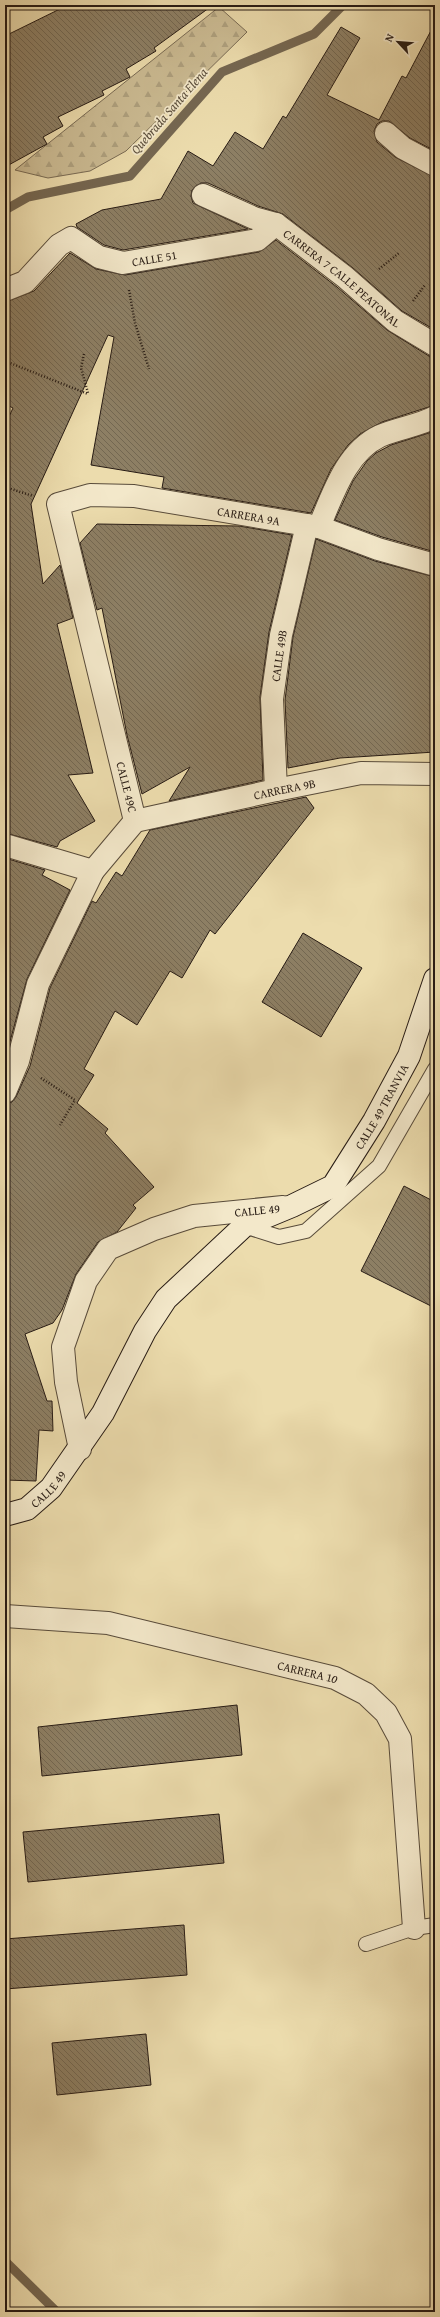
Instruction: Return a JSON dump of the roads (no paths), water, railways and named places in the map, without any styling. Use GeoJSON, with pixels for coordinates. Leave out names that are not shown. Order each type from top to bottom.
{"type":"FeatureCollection","features":[{"type":"Feature","properties":{"kind":"street"},"geometry":{"type":"LineString","coordinates":[[386,133],[403,148],[435,165]]}},
{"type":"Feature","properties":{"kind":"street","name":"CARRERA 7 CALLE PEATONAL"},"geometry":{"type":"LineString","coordinates":[[203,195],[254,218],[276,224],[345,277],[394,321],[435,345]]}},
{"type":"Feature","properties":{"kind":"street","name":"CALLE 51"},"geometry":{"type":"LineString","coordinates":[[5,290],[25,282],[59,245],[71,238],[99,257],[123,262],[257,240],[276,224]]}},
{"type":"Feature","properties":{"kind":"street","name":"CALLE 49B"},"geometry":{"type":"LineString","coordinates":[[276,790],[272,698],[280,635],[313,526],[340,478],[362,446],[381,436],[435,417]]}},
{"type":"Feature","properties":{"kind":"street","name":"CARRERA 9A"},"geometry":{"type":"LineString","coordinates":[[58,504],[90,495],[134,496],[313,526],[378,549],[435,565]]}},
{"type":"Feature","properties":{"kind":"street","name":"CALLE 49C"},"geometry":{"type":"LineString","coordinates":[[5,1092],[18,1061],[38,984],[93,871],[135,821],[58,504]]}},
{"type":"Feature","properties":{"kind":"street","name":"CARRERA 9B"},"geometry":{"type":"LineString","coordinates":[[135,821],[361,773],[435,774]]}},
{"type":"Feature","properties":{"kind":"street"},"geometry":{"type":"LineString","coordinates":[[5,845],[93,871]]}},
{"type":"Feature","properties":{"kind":"street","name":"CALLE 49 TRANVIA"},"geometry":{"type":"LineString","coordinates":[[292,1206],[333,1186],[374,1121],[409,1056],[435,979]]}},
{"type":"Feature","properties":{"kind":"street","name":"CALLE 49"},"geometry":{"type":"LineString","coordinates":[[5,1515],[27,1509],[52,1488],[80,1449],[103,1413],[145,1331],[166,1298],[244,1226],[292,1206]]}},
{"type":"Feature","properties":{"kind":"street","name":"CALLE 49"},"geometry":{"type":"LineString","coordinates":[[80,1449],[66,1382],[63,1347],[86,1281],[108,1249],[154,1229],[194,1216],[292,1206]]}},
{"type":"Feature","properties":{"kind":"street","name":"CARRERA 10"},"geometry":{"type":"LineString","coordinates":[[5,1616],[108,1623],[335,1678],[366,1694],[386,1713],[400,1740],[414,1928]]}},
{"type":"Feature","properties":{"kind":"lane"},"geometry":{"type":"LineString","coordinates":[[244,1226],[279,1237],[306,1231],[379,1166],[435,1070]]}},
{"type":"Feature","properties":{"kind":"lane"},"geometry":{"type":"LineString","coordinates":[[366,1944],[414,1928],[435,1925]]}},
{"type":"Feature","properties":{"kind":"waterway","name":"Quebrada Santa Elena"},"geometry":{"type":"LineString","coordinates":[[5,210],[28,197],[130,176],[222,72],[314,34],[343,5]]}},
{"type":"Feature","properties":{"kind":"waterway"},"geometry":{"type":"LineString","coordinates":[[5,2261],[57,2312]]}}]}
